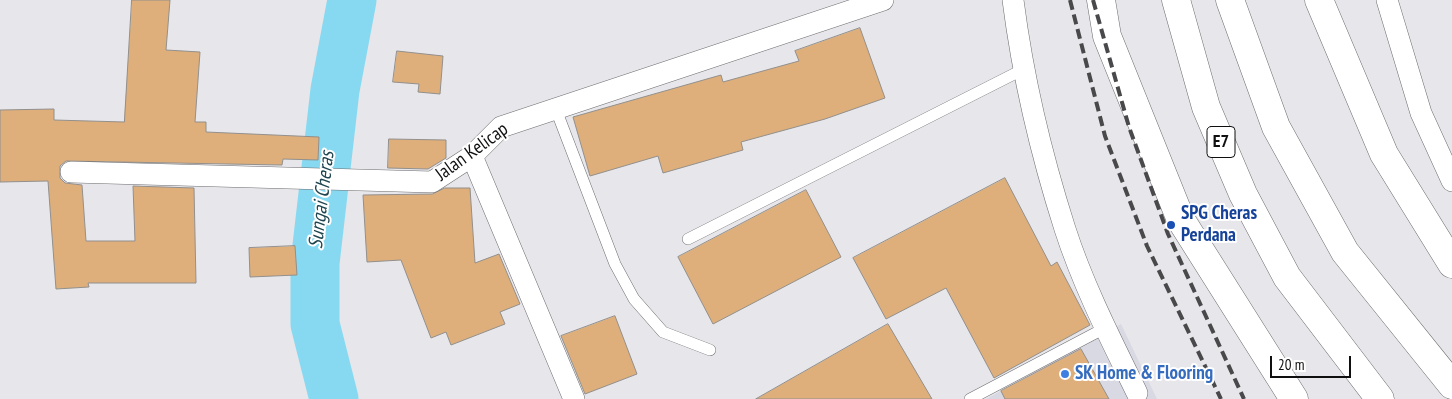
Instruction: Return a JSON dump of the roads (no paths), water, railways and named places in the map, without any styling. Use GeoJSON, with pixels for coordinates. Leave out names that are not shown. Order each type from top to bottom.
{"type":"FeatureCollection","features":[{"type":"Feature","properties":{"kind":"highway"},"geometry":{"type":"LineString","coordinates":[[1101,0],[1107,36],[1181,220],[1294,399]]}},
{"type":"Feature","properties":{"kind":"highway","name":"E7"},"geometry":{"type":"LineString","coordinates":[[1176,0],[1206,107],[1243,194],[1287,277],[1380,399]]}},
{"type":"Feature","properties":{"kind":"highway"},"geometry":{"type":"LineString","coordinates":[[1230,0],[1276,127],[1345,252],[1452,385]]}},
{"type":"Feature","properties":{"kind":"highway"},"geometry":{"type":"LineString","coordinates":[[1319,0],[1384,154],[1452,264]]}},
{"type":"Feature","properties":{"kind":"street","name":"Jalan Kelicap"},"geometry":{"type":"LineString","coordinates":[[70,172],[432,182],[472,156],[500,127],[883,0]]}},
{"type":"Feature","properties":{"kind":"street"},"geometry":{"type":"LineString","coordinates":[[1013,0],[1022,70],[1065,230],[1105,328],[1137,392]]}},
{"type":"Feature","properties":{"kind":"street"},"geometry":{"type":"LineString","coordinates":[[1387,0],[1421,113],[1452,180]]}},
{"type":"Feature","properties":{"kind":"street"},"geometry":{"type":"LineString","coordinates":[[472,156],[574,399]]}},
{"type":"Feature","properties":{"kind":"lane"},"geometry":{"type":"LineString","coordinates":[[688,239],[1022,70]]}},
{"type":"Feature","properties":{"kind":"lane"},"geometry":{"type":"LineString","coordinates":[[556,107],[615,264],[634,299],[663,332],[710,350]]}},
{"type":"Feature","properties":{"kind":"lane"},"geometry":{"type":"LineString","coordinates":[[970,399],[1105,328]]}},
{"type":"Feature","properties":{"kind":"waterway","name":"Sungai Cheras"},"geometry":{"type":"LineString","coordinates":[[334,399],[315,324],[315,263],[335,90],[352,0]]}},
{"type":"Feature","properties":{"kind":"railway"},"geometry":{"type":"LineString","coordinates":[[1070,0],[1105,136],[1147,246],[1221,399]]}},
{"type":"Feature","properties":{"kind":"railway"},"geometry":{"type":"LineString","coordinates":[[1093,0],[1129,127],[1168,234],[1244,399]]}},
{"type":"Feature","properties":{"kind":"place","name":"SPG Cheras Perdana"},"geometry":{"type":"Point","coordinates":[1171,225]}},
{"type":"Feature","properties":{"kind":"place","name":"SK Home & Flooring"},"geometry":{"type":"Point","coordinates":[1065,374]}}]}
